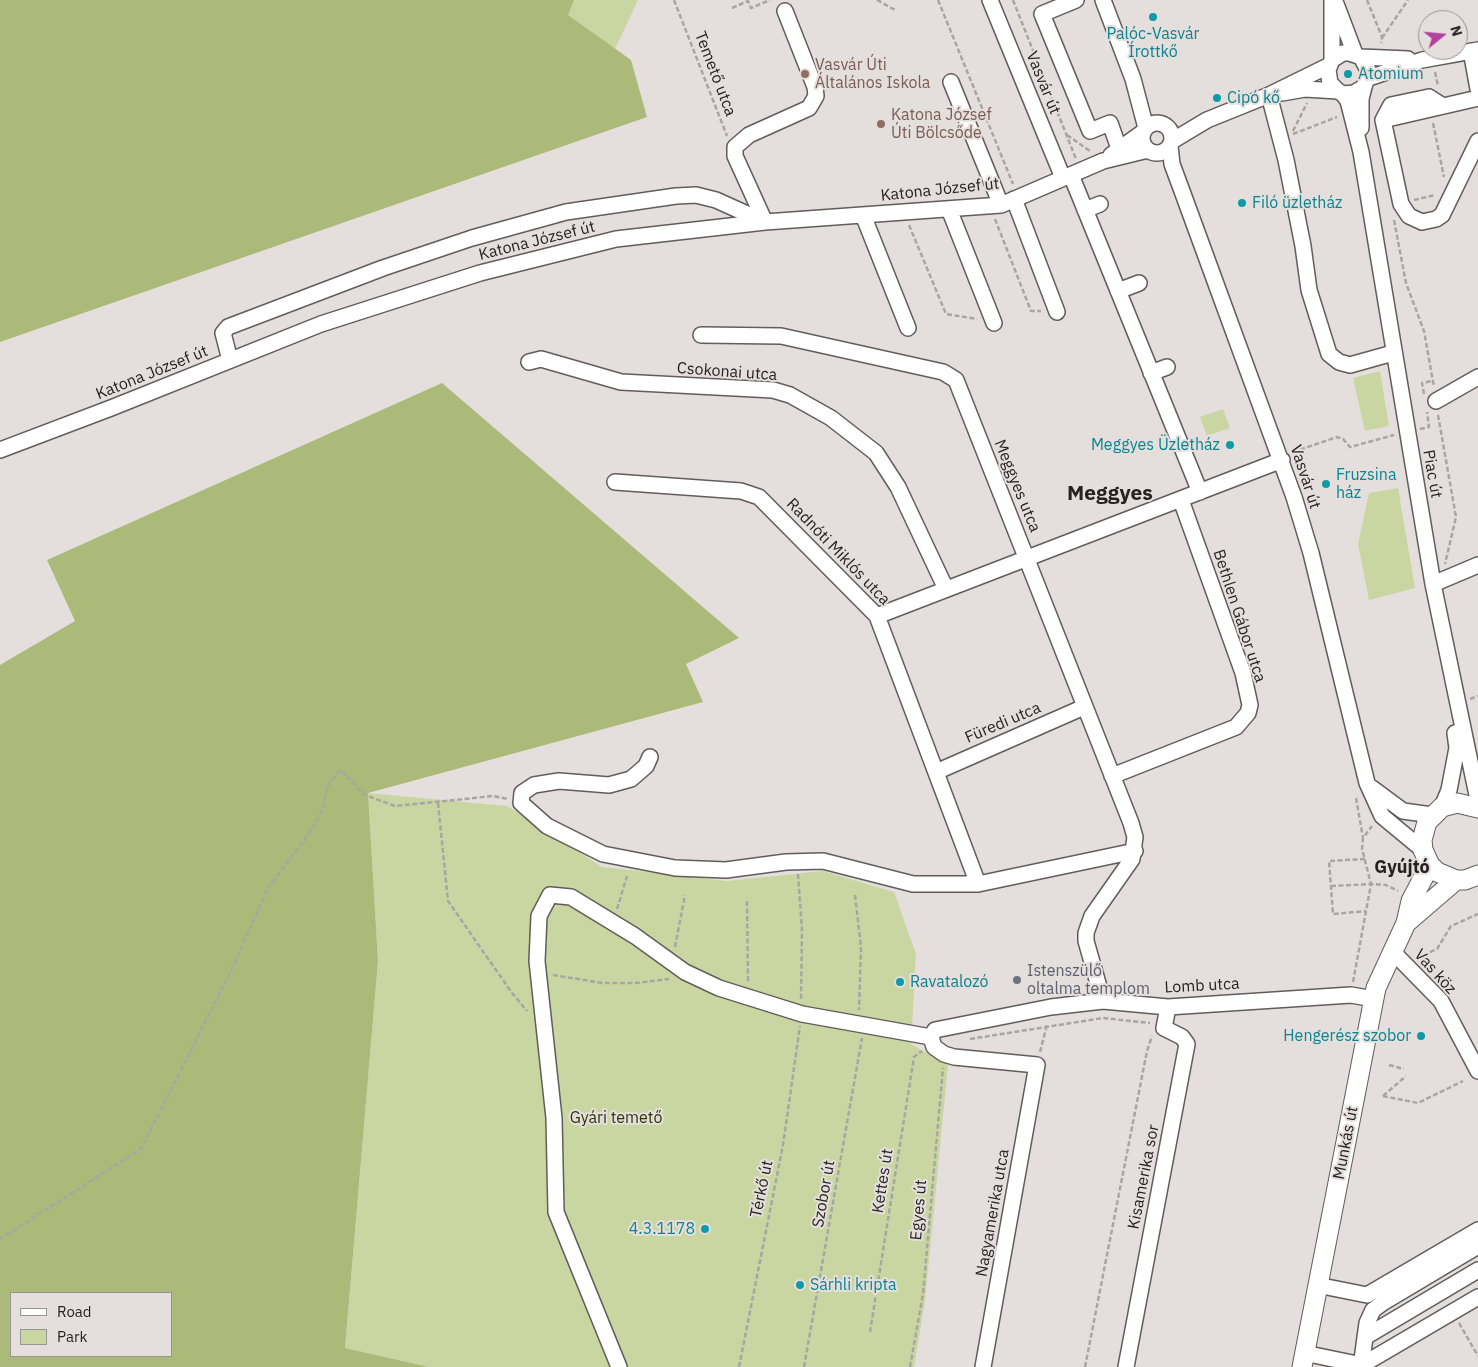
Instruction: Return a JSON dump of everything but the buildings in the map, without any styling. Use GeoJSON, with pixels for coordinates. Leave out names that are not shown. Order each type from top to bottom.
{"type":"FeatureCollection","features":[{"type":"Feature","properties":{"kind":"main road"},"geometry":{"type":"LineString","coordinates":[[1406,924],[1411,901],[1426,858],[1423,831],[1437,811],[1457,803],[1478,808]]}},
{"type":"Feature","properties":{"kind":"main road"},"geometry":{"type":"LineString","coordinates":[[1426,858],[1446,877],[1471,879]]}},
{"type":"Feature","properties":{"kind":"main road"},"geometry":{"type":"LineString","coordinates":[[1406,924],[1471,879]]}},
{"type":"Feature","properties":{"kind":"main road","name":"Munkás út"},"geometry":{"type":"LineString","coordinates":[[1303,1360],[1374,999],[1392,951],[1406,924]]}},
{"type":"Feature","properties":{"kind":"street","name":"Vasvár út"},"geometry":{"type":"LineString","coordinates":[[990,0],[1067,177],[1085,210],[1200,492]]}},
{"type":"Feature","properties":{"kind":"street"},"geometry":{"type":"LineString","coordinates":[[1076,0],[1042,14],[1090,131],[1110,123],[1117,143]]}},
{"type":"Feature","properties":{"kind":"street"},"geometry":{"type":"LineString","coordinates":[[1103,0],[1153,127]]}},
{"type":"Feature","properties":{"kind":"street"},"geometry":{"type":"LineString","coordinates":[[1334,0],[1358,56],[1368,66],[1361,99],[1361,152]]}},
{"type":"Feature","properties":{"kind":"street"},"geometry":{"type":"LineString","coordinates":[[1334,0],[1331,62],[1328,77],[1330,82],[1348,101],[1361,152]]}},
{"type":"Feature","properties":{"kind":"street"},"geometry":{"type":"LineString","coordinates":[[765,222],[735,156],[735,146],[742,139],[809,108],[814,103],[815,87],[785,11]]}},
{"type":"Feature","properties":{"kind":"street"},"geometry":{"type":"LineString","coordinates":[[1474,51],[1478,89]]}},
{"type":"Feature","properties":{"kind":"street"},"geometry":{"type":"LineString","coordinates":[[1098,157],[1153,127],[1203,120],[1268,94],[1343,54],[1418,60]]}},
{"type":"Feature","properties":{"kind":"street"},"geometry":{"type":"LineString","coordinates":[[1268,94],[1305,89],[1354,93],[1366,82],[1422,60]]}},
{"type":"Feature","properties":{"kind":"street"},"geometry":{"type":"LineString","coordinates":[[951,82],[1057,312]]}},
{"type":"Feature","properties":{"kind":"street"},"geometry":{"type":"LineString","coordinates":[[1268,94],[1286,160],[1303,246],[1309,290],[1329,354],[1339,362],[1350,364],[1393,353]]}},
{"type":"Feature","properties":{"kind":"street"},"geometry":{"type":"LineString","coordinates":[[1478,98],[1437,111],[1383,120],[1400,204],[1409,216],[1422,222],[1436,219],[1442,215],[1478,141]]}},
{"type":"Feature","properties":{"kind":"street"},"geometry":{"type":"LineString","coordinates":[[1098,157],[1163,152],[1203,120]]}},
{"type":"Feature","properties":{"kind":"street"},"geometry":{"type":"LineString","coordinates":[[1153,127],[1171,131],[1171,144]]}},
{"type":"Feature","properties":{"kind":"street"},"geometry":{"type":"LineString","coordinates":[[1150,152],[1142,142],[1153,127]]}},
{"type":"Feature","properties":{"kind":"street","name":"Vasvár út"},"geometry":{"type":"LineString","coordinates":[[1171,144],[1172,164],[1182,191],[1287,456],[1368,783],[1382,816],[1426,858]]}},
{"type":"Feature","properties":{"kind":"street","name":"Vasvár út"},"geometry":{"type":"LineString","coordinates":[[1150,152],[1182,191]]}},
{"type":"Feature","properties":{"kind":"street","name":"Piac út"},"geometry":{"type":"LineString","coordinates":[[1361,152],[1433,584],[1478,800]]}},
{"type":"Feature","properties":{"kind":"street","name":"Katona József út"},"geometry":{"type":"LineString","coordinates":[[0,450],[321,324],[480,273],[616,239],[765,222],[949,209],[1006,201],[1067,177],[1098,157]]}},
{"type":"Feature","properties":{"kind":"street"},"geometry":{"type":"LineString","coordinates":[[230,360],[223,333],[228,327],[383,268],[472,238],[566,212],[667,197],[696,196],[716,200],[765,222]]}},
{"type":"Feature","properties":{"kind":"street"},"geometry":{"type":"LineString","coordinates":[[1085,210],[1100,204]]}},
{"type":"Feature","properties":{"kind":"street"},"geometry":{"type":"LineString","coordinates":[[949,209],[994,323]]}},
{"type":"Feature","properties":{"kind":"street"},"geometry":{"type":"LineString","coordinates":[[863,215],[908,328]]}},
{"type":"Feature","properties":{"kind":"street"},"geometry":{"type":"LineString","coordinates":[[1118,291],[1139,283]]}},
{"type":"Feature","properties":{"kind":"street","name":"Meggyes utca"},"geometry":{"type":"LineString","coordinates":[[701,335],[781,336],[944,372],[953,376],[1131,823],[1135,837],[1135,851]]}},
{"type":"Feature","properties":{"kind":"street","name":"Csokonai utca"},"geometry":{"type":"LineString","coordinates":[[529,362],[541,359],[621,382],[773,390],[790,395],[831,418],[876,453],[898,487],[946,589]]}},
{"type":"Feature","properties":{"kind":"street"},"geometry":{"type":"LineString","coordinates":[[1151,373],[1167,367]]}},
{"type":"Feature","properties":{"kind":"street"},"geometry":{"type":"LineString","coordinates":[[1436,401],[1478,377]]}},
{"type":"Feature","properties":{"kind":"street"},"geometry":{"type":"LineString","coordinates":[[877,616],[1181,500],[1287,456]]}},
{"type":"Feature","properties":{"kind":"street","name":"Radnóti Miklós utca"},"geometry":{"type":"LineString","coordinates":[[615,482],[741,491],[760,497],[877,616],[978,884]]}},
{"type":"Feature","properties":{"kind":"street","name":"Bethlen Gábor utca"},"geometry":{"type":"LineString","coordinates":[[1112,776],[1236,727],[1248,714],[1250,705],[1243,674],[1181,500]]}},
{"type":"Feature","properties":{"kind":"street"},"geometry":{"type":"LineString","coordinates":[[1433,584],[1478,565]]}},
{"type":"Feature","properties":{"kind":"street"},"geometry":{"type":"LineString","coordinates":[[1368,783],[1403,811],[1437,811],[1449,790],[1457,748],[1446,644]]}},
{"type":"Feature","properties":{"kind":"street","name":"Füredi utca"},"geometry":{"type":"LineString","coordinates":[[936,772],[1084,707]]}},
{"type":"Feature","properties":{"kind":"street"},"geometry":{"type":"LineString","coordinates":[[650,757],[646,766],[631,779],[609,785],[559,781],[534,784],[522,793],[521,802],[547,826],[603,854],[675,868],[726,870],[823,861],[913,884],[978,884],[1135,851]]}},
{"type":"Feature","properties":{"kind":"street"},"geometry":{"type":"LineString","coordinates":[[1103,1001],[1086,941],[1086,933],[1092,916],[1132,859],[1135,851]]}},
{"type":"Feature","properties":{"kind":"street"},"geometry":{"type":"LineString","coordinates":[[620,1367],[556,1212],[554,1118],[539,974],[538,916],[550,895],[570,896],[613,922],[685,972],[718,988],[802,1014],[936,1035],[934,1047],[944,1054],[954,1057],[1037,1065]]}},
{"type":"Feature","properties":{"kind":"street","name":"Vas köz"},"geometry":{"type":"LineString","coordinates":[[1392,951],[1441,1001],[1473,1049],[1478,1071]]}},
{"type":"Feature","properties":{"kind":"street","name":"Lomb utca"},"geometry":{"type":"LineString","coordinates":[[936,1035],[1051,1008],[1103,1001],[1168,1007],[1351,995],[1374,999]]}},
{"type":"Feature","properties":{"kind":"street"},"geometry":{"type":"LineString","coordinates":[[1166,1027],[1168,1007]]}},
{"type":"Feature","properties":{"kind":"street","name":"Kisamerika sor"},"geometry":{"type":"LineString","coordinates":[[1126,1367],[1187,1044],[1182,1037],[1166,1027]]}},
{"type":"Feature","properties":{"kind":"street","name":"Nagyamerika utca"},"geometry":{"type":"LineString","coordinates":[[983,1367],[1037,1065]]}},
{"type":"Feature","properties":{"kind":"street"},"geometry":{"type":"LineString","coordinates":[[1317,1285],[1367,1295],[1478,1230]]}},
{"type":"Feature","properties":{"kind":"street"},"geometry":{"type":"LineString","coordinates":[[1361,1366],[1369,1318],[1378,1306],[1478,1246]]}},
{"type":"Feature","properties":{"kind":"street"},"geometry":{"type":"LineString","coordinates":[[1365,1337],[1478,1270]]}},
{"type":"Feature","properties":{"kind":"street"},"geometry":{"type":"LineString","coordinates":[[1303,1360],[1361,1366],[1478,1297]]}},
{"type":"Feature","properties":{"kind":"path","name":"Temető utca"},"geometry":{"type":"LineString","coordinates":[[674,0],[735,156]]}},
{"type":"Feature","properties":{"kind":"path"},"geometry":{"type":"LineString","coordinates":[[732,8],[748,2],[751,8],[770,0]]}},
{"type":"Feature","properties":{"kind":"path"},"geometry":{"type":"LineString","coordinates":[[877,0],[895,10]]}},
{"type":"Feature","properties":{"kind":"path"},"geometry":{"type":"LineString","coordinates":[[938,0],[1006,201],[1031,311],[1057,312]]}},
{"type":"Feature","properties":{"kind":"path"},"geometry":{"type":"LineString","coordinates":[[1013,0],[1077,159]]}},
{"type":"Feature","properties":{"kind":"path"},"geometry":{"type":"LineString","coordinates":[[1367,0],[1382,37]]}},
{"type":"Feature","properties":{"kind":"path"},"geometry":{"type":"LineString","coordinates":[[1379,51],[1382,37],[1408,0]]}},
{"type":"Feature","properties":{"kind":"path"},"geometry":{"type":"LineString","coordinates":[[1309,99],[1292,134],[1338,117]]}},
{"type":"Feature","properties":{"kind":"path"},"geometry":{"type":"LineString","coordinates":[[1437,111],[1445,182]]}},
{"type":"Feature","properties":{"kind":"path"},"geometry":{"type":"LineString","coordinates":[[1067,135],[1098,157]]}},
{"type":"Feature","properties":{"kind":"path"},"geometry":{"type":"LineString","coordinates":[[1405,202],[1438,194]]}},
{"type":"Feature","properties":{"kind":"path"},"geometry":{"type":"LineString","coordinates":[[908,224],[946,314],[994,323]]}},
{"type":"Feature","properties":{"kind":"path"},"geometry":{"type":"LineString","coordinates":[[1287,456],[1337,437],[1343,439],[1350,446],[1394,435]]}},
{"type":"Feature","properties":{"kind":"path"},"geometry":{"type":"LineString","coordinates":[[0,1239],[141,1149],[226,980],[268,888],[311,831],[322,811],[328,785],[340,770],[366,795],[395,806],[493,796],[521,802]]}},
{"type":"Feature","properties":{"kind":"path"},"geometry":{"type":"LineString","coordinates":[[1351,995],[1371,884],[1362,849],[1363,838],[1356,798]]}},
{"type":"Feature","properties":{"kind":"path"},"geometry":{"type":"LineString","coordinates":[[438,802],[448,901],[512,993],[545,1031]]}},
{"type":"Feature","properties":{"kind":"path"},"geometry":{"type":"LineString","coordinates":[[1363,838],[1374,823]]}},
{"type":"Feature","properties":{"kind":"path"},"geometry":{"type":"LineString","coordinates":[[1365,859],[1329,861],[1333,914],[1366,910]]}},
{"type":"Feature","properties":{"kind":"path","name":"Térkő út"},"geometry":{"type":"LineString","coordinates":[[739,1367],[783,1145],[802,1014],[802,930],[798,862]]}},
{"type":"Feature","properties":{"kind":"path"},"geometry":{"type":"LineString","coordinates":[[613,922],[627,876]]}},
{"type":"Feature","properties":{"kind":"path"},"geometry":{"type":"LineString","coordinates":[[1331,886],[1386,885],[1400,893]]}},
{"type":"Feature","properties":{"kind":"path"},"geometry":{"type":"LineString","coordinates":[[672,963],[685,895]]}},
{"type":"Feature","properties":{"kind":"path","name":"Szobor út"},"geometry":{"type":"LineString","coordinates":[[804,1367],[862,1024],[861,947],[855,895]]}},
{"type":"Feature","properties":{"kind":"path"},"geometry":{"type":"LineString","coordinates":[[747,902],[748,997]]}},
{"type":"Feature","properties":{"kind":"path"},"geometry":{"type":"LineString","coordinates":[[1423,955],[1438,949],[1451,926],[1478,914]]}},
{"type":"Feature","properties":{"kind":"path"},"geometry":{"type":"LineString","coordinates":[[539,974],[571,976],[603,983],[636,983],[672,978]]}},
{"type":"Feature","properties":{"kind":"path"},"geometry":{"type":"LineString","coordinates":[[1037,1065],[1051,1008]]}},
{"type":"Feature","properties":{"kind":"path"},"geometry":{"type":"LineString","coordinates":[[969,1039],[1047,1025],[1103,1018],[1166,1027]]}},
{"type":"Feature","properties":{"kind":"path"},"geometry":{"type":"LineString","coordinates":[[1085,1367],[1147,1051],[1154,1033],[1166,1027]]}},
{"type":"Feature","properties":{"kind":"path","name":"Kettes út"},"geometry":{"type":"LineString","coordinates":[[870,1332],[914,1057],[936,1035]]}},
{"type":"Feature","properties":{"kind":"path","name":"Egyes út"},"geometry":{"type":"LineString","coordinates":[[910,1367],[923,1294],[944,1054]]}},
{"type":"Feature","properties":{"kind":"path"},"geometry":{"type":"LineString","coordinates":[[1389,1065],[1404,1069]]}},
{"type":"Feature","properties":{"kind":"path"},"geometry":{"type":"LineString","coordinates":[[1406,1076],[1383,1096],[1418,1103],[1463,1080]]}},
{"type":"Feature","properties":{"kind":"path"},"geometry":{"type":"LineString","coordinates":[[1452,1312],[1478,1356]]}},
{"type":"Feature","properties":{"kind":"green space"},"geometry":{"type":"Polygon","coordinates":[[[0,0],[574,0],[568,15],[631,60],[647,117],[0,342],[0,0]]]}},
{"type":"Feature","properties":{"kind":"green space"},"geometry":{"type":"Polygon","coordinates":[[[574,0],[638,0],[615,49],[567,15],[574,0]]]}},
{"type":"Feature","properties":{"kind":"green space"},"geometry":{"type":"Polygon","coordinates":[[[1380,371],[1389,426],[1365,431],[1353,378],[1380,371]]]}},
{"type":"Feature","properties":{"kind":"green space"},"geometry":{"type":"Polygon","coordinates":[[[442,383],[739,638],[686,664],[703,702],[368,793],[378,961],[345,1348],[429,1367],[0,1367],[0,665],[75,621],[47,560],[442,383]]]}},
{"type":"Feature","properties":{"kind":"green space"},"geometry":{"type":"Polygon","coordinates":[[[1223,409],[1230,428],[1207,436],[1200,417],[1223,409]]]}},
{"type":"Feature","properties":{"kind":"green space"},"geometry":{"type":"Polygon","coordinates":[[[1398,488],[1415,588],[1369,600],[1358,544],[1369,493],[1398,488]]]}},
{"type":"Feature","properties":{"kind":"green space","name":"Gyári temető"},"geometry":{"type":"Polygon","coordinates":[[[368,793],[507,806],[602,867],[727,881],[823,871],[894,892],[916,954],[911,1044],[948,1065],[925,1301],[914,1367],[429,1367],[345,1348],[378,961],[368,793]]]}},
{"type":"Feature","properties":{"kind":"place","name":"Palóc-Vasvár Írottkő"},"geometry":{"type":"Point","coordinates":[1153,17]}},
{"type":"Feature","properties":{"kind":"place","name":"Vasvár Úti Általános Iskola"},"geometry":{"type":"Point","coordinates":[805,74]}},
{"type":"Feature","properties":{"kind":"place","name":"Atomium"},"geometry":{"type":"Point","coordinates":[1348,74]}},
{"type":"Feature","properties":{"kind":"place","name":"Cipó kő"},"geometry":{"type":"Point","coordinates":[1217,98]}},
{"type":"Feature","properties":{"kind":"place","name":"Katona József Úti Bölcsőde"},"geometry":{"type":"Point","coordinates":[881,124]}},
{"type":"Feature","properties":{"kind":"place","name":"Filó üzletház"},"geometry":{"type":"Point","coordinates":[1242,203]}},
{"type":"Feature","properties":{"kind":"place","name":"Meggyes Üzletház"},"geometry":{"type":"Point","coordinates":[1230,445]}},
{"type":"Feature","properties":{"kind":"place","name":"Fruzsina ház"},"geometry":{"type":"Point","coordinates":[1326,484]}},
{"type":"Feature","properties":{"kind":"place","name":"Istenszülő oltalma templom"},"geometry":{"type":"Point","coordinates":[1017,980]}},
{"type":"Feature","properties":{"kind":"place","name":"Ravatalozó"},"geometry":{"type":"Point","coordinates":[900,982]}},
{"type":"Feature","properties":{"kind":"place","name":"Hengerész szobor"},"geometry":{"type":"Point","coordinates":[1421,1036]}},
{"type":"Feature","properties":{"kind":"place","name":"4.3.1178"},"geometry":{"type":"Point","coordinates":[705,1229]}},
{"type":"Feature","properties":{"kind":"place","name":"Sárhli kripta"},"geometry":{"type":"Point","coordinates":[800,1285]}},
{"type":"Feature","properties":{"kind":"district","name":"Meggyes"},"geometry":{"type":"Point","coordinates":[1110,494]}},
{"type":"Feature","properties":{"kind":"district","name":"Gyújtó"},"geometry":{"type":"Point","coordinates":[1402,868]}}]}
